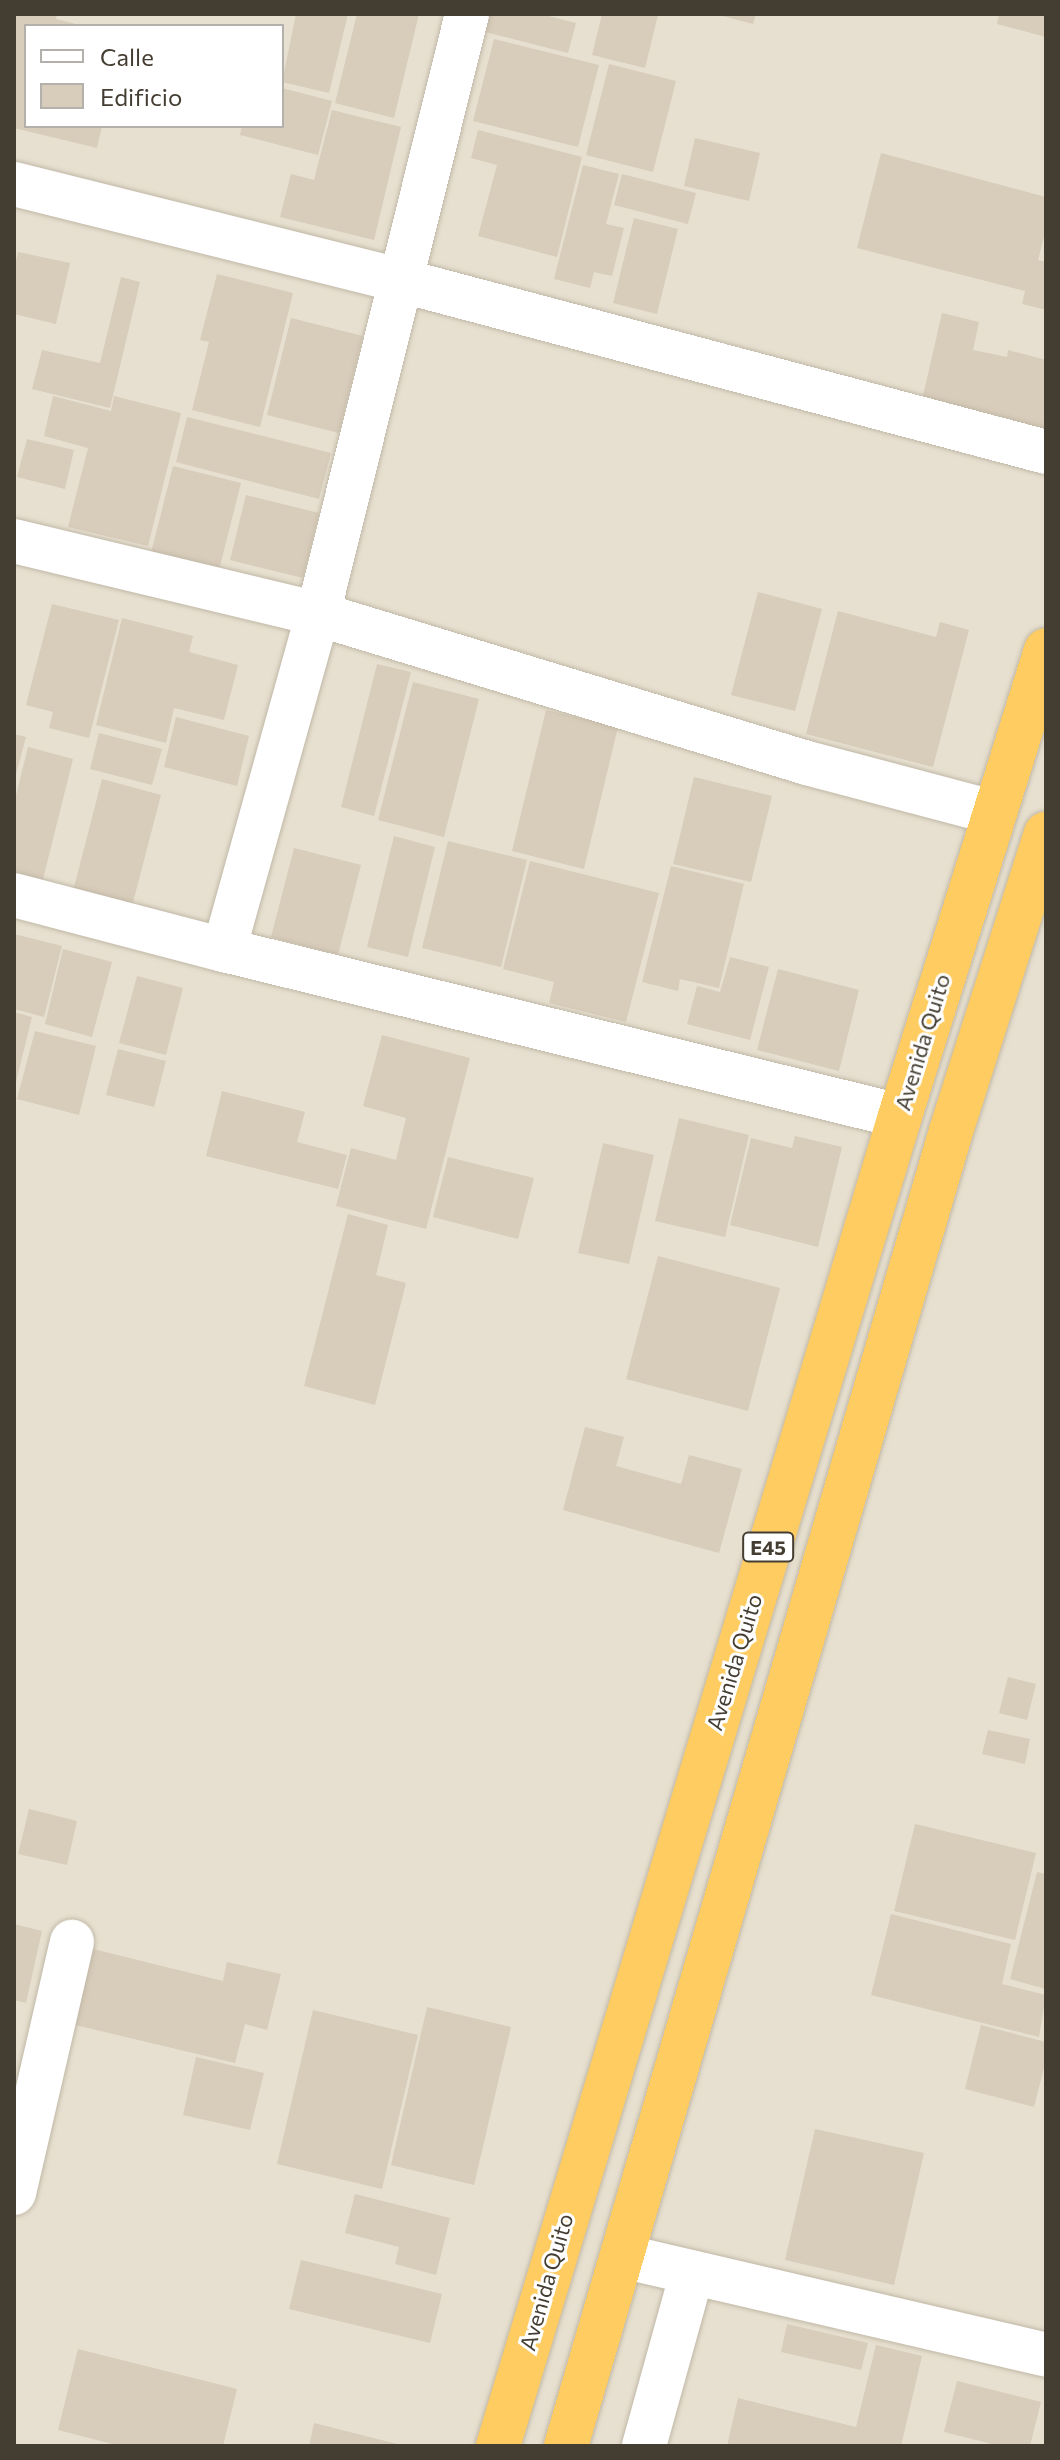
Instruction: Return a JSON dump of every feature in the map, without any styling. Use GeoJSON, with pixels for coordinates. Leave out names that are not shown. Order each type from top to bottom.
{"type":"FeatureCollection","features":[{"type":"Feature","properties":{"kind":"highway","name":"Avenida Quito"},"geometry":{"type":"LineString","coordinates":[[498,2446],[900,1116],[1046,650]]}},
{"type":"Feature","properties":{"kind":"highway","name":"E45"},"geometry":{"type":"LineString","coordinates":[[566,2446],[947,1147],[1046,834]]}},
{"type":"Feature","properties":{"kind":"street"},"geometry":{"type":"LineString","coordinates":[[224,950],[318,614],[467,14]]}},
{"type":"Feature","properties":{"kind":"street"},"geometry":{"type":"LineString","coordinates":[[14,184],[403,281],[1046,452]]}},
{"type":"Feature","properties":{"kind":"street"},"geometry":{"type":"LineString","coordinates":[[14,541],[318,614],[807,763],[993,812]]}},
{"type":"Feature","properties":{"kind":"street"},"geometry":{"type":"LineString","coordinates":[[14,895],[224,950],[900,1116]]}},
{"type":"Feature","properties":{"kind":"street"},"geometry":{"type":"LineString","coordinates":[[14,2193],[72,1942]]}},
{"type":"Feature","properties":{"kind":"street"},"geometry":{"type":"LineString","coordinates":[[622,2256],[1046,2355]]}},
{"type":"Feature","properties":{"kind":"street"},"geometry":{"type":"LineString","coordinates":[[644,2446],[692,2273]]}},
{"type":"Feature","properties":{"kind":"shaded area"},"geometry":{"type":"Polygon","coordinates":[[[14,14],[1046,14],[1046,2446],[14,2446],[14,14]]]}},
{"type":"Feature","properties":{"kind":"building"},"geometry":{"type":"Polygon","coordinates":[[[14,14],[57,14],[56,19],[76,24],[24,24],[24,128],[102,128],[97,148],[14,128],[14,14]]]}},
{"type":"Feature","properties":{"kind":"building"},"geometry":{"type":"Polygon","coordinates":[[[296,14],[348,14],[329,93],[284,82],[296,14]]]}},
{"type":"Feature","properties":{"kind":"building"},"geometry":{"type":"Polygon","coordinates":[[[357,14],[419,14],[394,118],[335,103],[357,14]]]}},
{"type":"Feature","properties":{"kind":"building"},"geometry":{"type":"Polygon","coordinates":[[[481,14],[541,14],[576,23],[568,53],[477,30],[481,14]]]}},
{"type":"Feature","properties":{"kind":"building"},"geometry":{"type":"Polygon","coordinates":[[[602,14],[658,15],[645,68],[592,55],[602,14]]]}},
{"type":"Feature","properties":{"kind":"building"},"geometry":{"type":"Polygon","coordinates":[[[715,14],[756,14],[753,24],[715,14]]]}},
{"type":"Feature","properties":{"kind":"building"},"geometry":{"type":"Polygon","coordinates":[[[999,14],[1046,14],[1046,37],[997,24],[999,14]]]}},
{"type":"Feature","properties":{"kind":"building"},"geometry":{"type":"Polygon","coordinates":[[[494,39],[599,65],[578,147],[473,121],[494,39]]]}},
{"type":"Feature","properties":{"kind":"building"},"geometry":{"type":"Polygon","coordinates":[[[609,64],[676,81],[653,172],[586,155],[609,64]]]}},
{"type":"Feature","properties":{"kind":"building"},"geometry":{"type":"Polygon","coordinates":[[[284,89],[332,101],[318,155],[240,135],[242,128],[284,128],[284,89]]]}},
{"type":"Feature","properties":{"kind":"building"},"geometry":{"type":"Polygon","coordinates":[[[332,110],[401,127],[374,240],[280,217],[291,174],[314,180],[332,110]]]}},
{"type":"Feature","properties":{"kind":"building"},"geometry":{"type":"Polygon","coordinates":[[[478,130],[582,157],[557,257],[478,236],[497,165],[471,158],[478,130]]]}},
{"type":"Feature","properties":{"kind":"building"},"geometry":{"type":"Polygon","coordinates":[[[695,138],[760,153],[749,201],[684,186],[695,138]]]}},
{"type":"Feature","properties":{"kind":"building"},"geometry":{"type":"Polygon","coordinates":[[[881,153],[1046,197],[1046,229],[1038,260],[1046,262],[1046,310],[1022,304],[1025,291],[857,248],[881,153]]]}},
{"type":"Feature","properties":{"kind":"building"},"geometry":{"type":"Polygon","coordinates":[[[583,165],[619,174],[606,224],[624,228],[612,276],[594,272],[590,288],[554,279],[583,165]]]}},
{"type":"Feature","properties":{"kind":"building"},"geometry":{"type":"Polygon","coordinates":[[[622,174],[696,193],[688,224],[614,205],[622,174]]]}},
{"type":"Feature","properties":{"kind":"building"},"geometry":{"type":"Polygon","coordinates":[[[634,218],[678,229],[657,314],[613,303],[634,218]]]}},
{"type":"Feature","properties":{"kind":"building"},"geometry":{"type":"Polygon","coordinates":[[[18,252],[70,263],[56,324],[14,314],[14,270],[18,252]]]}},
{"type":"Feature","properties":{"kind":"building"},"geometry":{"type":"Polygon","coordinates":[[[217,274],[293,293],[260,427],[192,410],[209,342],[200,340],[217,274]]]}},
{"type":"Feature","properties":{"kind":"building"},"geometry":{"type":"Polygon","coordinates":[[[121,277],[140,282],[110,408],[32,389],[42,350],[100,363],[121,277]]]}},
{"type":"Feature","properties":{"kind":"building"},"geometry":{"type":"Polygon","coordinates":[[[942,313],[979,322],[973,350],[1007,357],[1008,350],[1046,360],[1046,430],[922,400],[942,313]]]}},
{"type":"Feature","properties":{"kind":"building"},"geometry":{"type":"Polygon","coordinates":[[[291,318],[363,336],[339,433],[267,415],[291,318]]]}},
{"type":"Feature","properties":{"kind":"building"},"geometry":{"type":"Polygon","coordinates":[[[53,396],[111,411],[114,396],[181,413],[148,546],[68,527],[88,448],[44,436],[53,396]]]}},
{"type":"Feature","properties":{"kind":"building"},"geometry":{"type":"Polygon","coordinates":[[[187,417],[331,453],[319,499],[176,462],[187,417]]]}},
{"type":"Feature","properties":{"kind":"building"},"geometry":{"type":"Polygon","coordinates":[[[27,439],[74,450],[65,489],[17,477],[27,439]]]}},
{"type":"Feature","properties":{"kind":"building"},"geometry":{"type":"Polygon","coordinates":[[[173,466],[241,483],[219,570],[151,553],[173,466]]]}},
{"type":"Feature","properties":{"kind":"building"},"geometry":{"type":"Polygon","coordinates":[[[246,495],[319,513],[303,578],[230,560],[246,495]]]}},
{"type":"Feature","properties":{"kind":"building"},"geometry":{"type":"Polygon","coordinates":[[[758,592],[822,609],[795,711],[731,695],[758,592]]]}},
{"type":"Feature","properties":{"kind":"building"},"geometry":{"type":"Polygon","coordinates":[[[52,604],[119,620],[89,738],[49,728],[53,712],[26,705],[52,604]]]}},
{"type":"Feature","properties":{"kind":"building"},"geometry":{"type":"Polygon","coordinates":[[[838,611],[936,637],[940,622],[969,630],[933,767],[806,734],[838,611]]]}},
{"type":"Feature","properties":{"kind":"building"},"geometry":{"type":"Polygon","coordinates":[[[122,618],[193,636],[189,652],[238,665],[224,720],[174,708],[166,743],[96,725],[122,618]]]}},
{"type":"Feature","properties":{"kind":"building"},"geometry":{"type":"Polygon","coordinates":[[[377,664],[411,672],[374,816],[341,807],[377,664]]]}},
{"type":"Feature","properties":{"kind":"building"},"geometry":{"type":"Polygon","coordinates":[[[413,682],[479,699],[444,837],[378,820],[413,682]]]}},
{"type":"Feature","properties":{"kind":"building"},"geometry":{"type":"Polygon","coordinates":[[[546,710],[618,727],[584,869],[512,851],[546,710]]]}},
{"type":"Feature","properties":{"kind":"building"},"geometry":{"type":"Polygon","coordinates":[[[176,717],[249,736],[237,786],[164,767],[176,717]]]}},
{"type":"Feature","properties":{"kind":"building"},"geometry":{"type":"Polygon","coordinates":[[[99,733],[162,749],[152,785],[90,769],[99,733]]]}},
{"type":"Feature","properties":{"kind":"building"},"geometry":{"type":"Polygon","coordinates":[[[14,734],[26,737],[15,778],[14,778],[14,734]]]}},
{"type":"Feature","properties":{"kind":"building"},"geometry":{"type":"Polygon","coordinates":[[[28,747],[73,759],[42,883],[14,876],[14,803],[28,747]]]}},
{"type":"Feature","properties":{"kind":"building"},"geometry":{"type":"Polygon","coordinates":[[[694,777],[772,796],[751,882],[673,864],[694,777]]]}},
{"type":"Feature","properties":{"kind":"building"},"geometry":{"type":"Polygon","coordinates":[[[102,779],[161,795],[131,910],[72,895],[102,779]]]}},
{"type":"Feature","properties":{"kind":"building"},"geometry":{"type":"Polygon","coordinates":[[[394,836],[435,847],[408,957],[367,947],[394,836]]]}},
{"type":"Feature","properties":{"kind":"building"},"geometry":{"type":"Polygon","coordinates":[[[448,841],[527,860],[501,967],[422,948],[448,841]]]}},
{"type":"Feature","properties":{"kind":"building"},"geometry":{"type":"Polygon","coordinates":[[[294,848],[361,865],[338,955],[271,937],[294,848]]]}},
{"type":"Feature","properties":{"kind":"building"},"geometry":{"type":"Polygon","coordinates":[[[530,861],[659,893],[626,1022],[549,1003],[554,982],[503,969],[530,861]]]}},
{"type":"Feature","properties":{"kind":"building"},"geometry":{"type":"Polygon","coordinates":[[[671,866],[744,884],[719,988],[680,979],[678,991],[642,982],[671,866]]]}},
{"type":"Feature","properties":{"kind":"building"},"geometry":{"type":"Polygon","coordinates":[[[14,934],[62,946],[44,1017],[14,1009],[14,934]]]}},
{"type":"Feature","properties":{"kind":"building"},"geometry":{"type":"Polygon","coordinates":[[[63,949],[112,962],[92,1037],[45,1024],[63,949]]]}},
{"type":"Feature","properties":{"kind":"building"},"geometry":{"type":"Polygon","coordinates":[[[730,957],[769,967],[750,1040],[687,1024],[697,986],[720,992],[730,957]]]}},
{"type":"Feature","properties":{"kind":"building"},"geometry":{"type":"Polygon","coordinates":[[[778,969],[859,990],[839,1071],[757,1050],[778,969]]]}},
{"type":"Feature","properties":{"kind":"building"},"geometry":{"type":"Polygon","coordinates":[[[137,976],[183,988],[166,1055],[119,1043],[137,976]]]}},
{"type":"Feature","properties":{"kind":"building"},"geometry":{"type":"Polygon","coordinates":[[[14,1012],[32,1017],[15,1086],[14,1086],[14,1012]]]}},
{"type":"Feature","properties":{"kind":"building"},"geometry":{"type":"Polygon","coordinates":[[[35,1031],[96,1046],[79,1115],[17,1099],[35,1031]]]}},
{"type":"Feature","properties":{"kind":"building"},"geometry":{"type":"Polygon","coordinates":[[[382,1035],[470,1058],[426,1229],[336,1206],[351,1148],[396,1160],[406,1118],[363,1106],[382,1035]]]}},
{"type":"Feature","properties":{"kind":"building"},"geometry":{"type":"Polygon","coordinates":[[[118,1049],[166,1061],[154,1107],[106,1095],[118,1049]]]}},
{"type":"Feature","properties":{"kind":"building"},"geometry":{"type":"Polygon","coordinates":[[[222,1091],[305,1112],[297,1142],[347,1155],[338,1189],[206,1156],[222,1091]]]}},
{"type":"Feature","properties":{"kind":"building"},"geometry":{"type":"Polygon","coordinates":[[[679,1118],[749,1135],[725,1237],[655,1221],[679,1118]]]}},
{"type":"Feature","properties":{"kind":"building"},"geometry":{"type":"Polygon","coordinates":[[[795,1136],[842,1147],[818,1247],[730,1225],[751,1138],[792,1148],[795,1136]]]}},
{"type":"Feature","properties":{"kind":"building"},"geometry":{"type":"Polygon","coordinates":[[[603,1143],[654,1155],[629,1264],[578,1253],[603,1143]]]}},
{"type":"Feature","properties":{"kind":"building"},"geometry":{"type":"Polygon","coordinates":[[[448,1157],[534,1178],[518,1239],[433,1217],[448,1157]]]}},
{"type":"Feature","properties":{"kind":"building"},"geometry":{"type":"Polygon","coordinates":[[[348,1214],[388,1225],[376,1275],[406,1283],[375,1405],[304,1386],[348,1214]]]}},
{"type":"Feature","properties":{"kind":"building"},"geometry":{"type":"Polygon","coordinates":[[[658,1256],[780,1288],[748,1411],[626,1379],[658,1256]]]}},
{"type":"Feature","properties":{"kind":"building"},"geometry":{"type":"Polygon","coordinates":[[[585,1427],[624,1437],[616,1466],[681,1484],[689,1455],[742,1469],[719,1553],[563,1510],[585,1427]]]}},
{"type":"Feature","properties":{"kind":"building"},"geometry":{"type":"Polygon","coordinates":[[[1008,1677],[1036,1684],[1027,1720],[999,1713],[1008,1677]]]}},
{"type":"Feature","properties":{"kind":"building"},"geometry":{"type":"Polygon","coordinates":[[[988,1730],[1030,1739],[1025,1764],[982,1754],[988,1730]]]}},
{"type":"Feature","properties":{"kind":"building"},"geometry":{"type":"Polygon","coordinates":[[[29,1809],[77,1821],[67,1865],[18,1854],[29,1809]]]}},
{"type":"Feature","properties":{"kind":"building"},"geometry":{"type":"Polygon","coordinates":[[[915,1824],[1036,1853],[1015,1940],[894,1911],[915,1824]]]}},
{"type":"Feature","properties":{"kind":"building"},"geometry":{"type":"Polygon","coordinates":[[[1037,1872],[1046,1874],[1046,1989],[1010,1979],[1037,1872]]]}},
{"type":"Feature","properties":{"kind":"building"},"geometry":{"type":"Polygon","coordinates":[[[891,1914],[1011,1944],[1002,1984],[1046,1995],[1039,2037],[871,1995],[891,1914]]]}},
{"type":"Feature","properties":{"kind":"building"},"geometry":{"type":"Polygon","coordinates":[[[14,1924],[42,1931],[26,2003],[14,2000],[14,1924]]]}},
{"type":"Feature","properties":{"kind":"building"},"geometry":{"type":"Polygon","coordinates":[[[89,1948],[223,1981],[227,1962],[281,1974],[267,2030],[245,2024],[235,2063],[71,2024],[89,1948]]]}},
{"type":"Feature","properties":{"kind":"building"},"geometry":{"type":"Polygon","coordinates":[[[427,2007],[511,2027],[474,2185],[391,2165],[427,2007]]]}},
{"type":"Feature","properties":{"kind":"building"},"geometry":{"type":"Polygon","coordinates":[[[313,2010],[418,2035],[382,2189],[277,2164],[313,2010]]]}},
{"type":"Feature","properties":{"kind":"building"},"geometry":{"type":"Polygon","coordinates":[[[981,2025],[1046,2042],[1046,2060],[1034,2107],[965,2089],[981,2025]]]}},
{"type":"Feature","properties":{"kind":"building"},"geometry":{"type":"Polygon","coordinates":[[[196,2057],[264,2073],[250,2130],[183,2115],[196,2057]]]}},
{"type":"Feature","properties":{"kind":"building"},"geometry":{"type":"Polygon","coordinates":[[[815,2129],[924,2153],[894,2285],[785,2260],[815,2129]]]}},
{"type":"Feature","properties":{"kind":"building"},"geometry":{"type":"Polygon","coordinates":[[[355,2194],[450,2218],[436,2275],[395,2264],[399,2247],[345,2233],[355,2194]]]}},
{"type":"Feature","properties":{"kind":"building"},"geometry":{"type":"Polygon","coordinates":[[[301,2260],[442,2294],[430,2343],[289,2309],[301,2260]]]}},
{"type":"Feature","properties":{"kind":"building"},"geometry":{"type":"Polygon","coordinates":[[[787,2324],[868,2343],[861,2370],[781,2352],[787,2324]]]}},
{"type":"Feature","properties":{"kind":"building"},"geometry":{"type":"Polygon","coordinates":[[[876,2345],[922,2356],[901,2446],[727,2446],[738,2398],[856,2427],[876,2345]]]}},
{"type":"Feature","properties":{"kind":"building"},"geometry":{"type":"Polygon","coordinates":[[[78,2349],[237,2389],[223,2446],[120,2446],[58,2430],[78,2349]]]}},
{"type":"Feature","properties":{"kind":"building"},"geometry":{"type":"Polygon","coordinates":[[[957,2381],[1041,2402],[1030,2446],[1000,2446],[944,2432],[957,2381]]]}},
{"type":"Feature","properties":{"kind":"building"},"geometry":{"type":"Polygon","coordinates":[[[314,2423],[401,2445],[401,2446],[309,2446],[314,2423]]]}}]}
